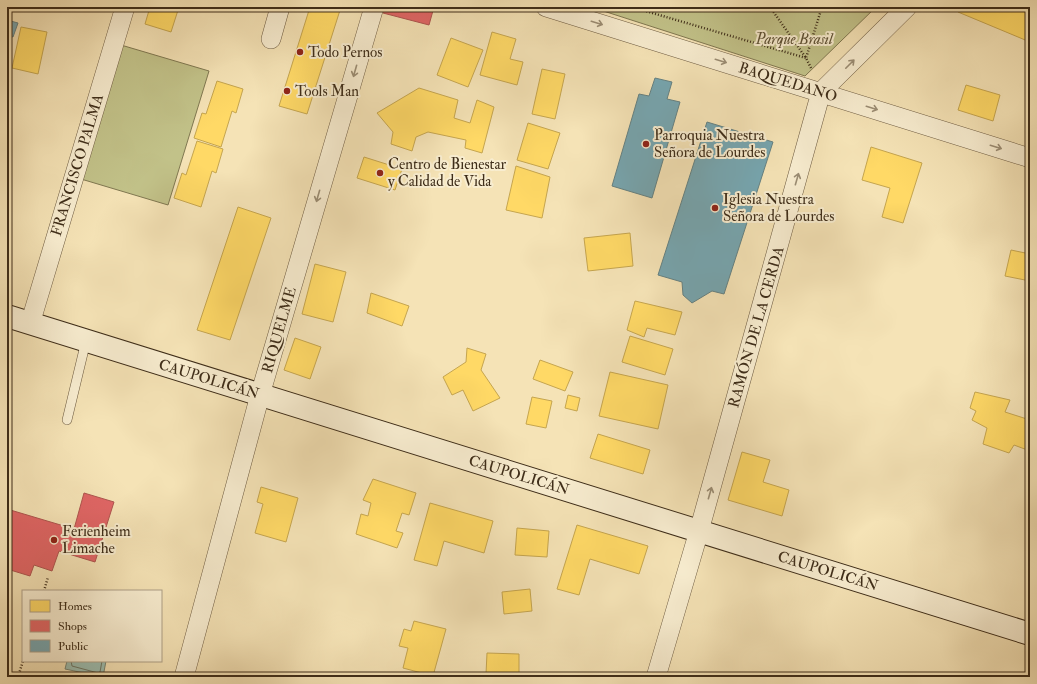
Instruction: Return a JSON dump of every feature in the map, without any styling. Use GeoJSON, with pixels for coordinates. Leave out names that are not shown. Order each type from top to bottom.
{"type":"FeatureCollection","features":[{"type":"Feature","properties":{"kind":"street","name":"FRANCISCO PALMA"},"geometry":{"type":"LineString","coordinates":[[30,324],[125,7]]}},
{"type":"Feature","properties":{"kind":"street"},"geometry":{"type":"LineString","coordinates":[[271,39],[280,7]]}},
{"type":"Feature","properties":{"kind":"street","name":"RIQUELME"},"geometry":{"type":"LineString","coordinates":[[184,677],[260,395],[374,7]]}},
{"type":"Feature","properties":{"kind":"street","name":"BAQUEDANO"},"geometry":{"type":"LineString","coordinates":[[546,7],[1030,158]]}},
{"type":"Feature","properties":{"kind":"street","name":"RAMÓN DE LA CERDA"},"geometry":{"type":"LineString","coordinates":[[656,677],[699,531],[822,92],[907,7]]}},
{"type":"Feature","properties":{"kind":"street","name":"CAUPOLICÁN"},"geometry":{"type":"LineString","coordinates":[[7,316],[1030,634]]}},
{"type":"Feature","properties":{"kind":"lane"},"geometry":{"type":"LineString","coordinates":[[68,420],[86,341]]}},
{"type":"Feature","properties":{"kind":"path"},"geometry":{"type":"LineString","coordinates":[[632,7],[806,58]]}},
{"type":"Feature","properties":{"kind":"path"},"geometry":{"type":"LineString","coordinates":[[770,7],[806,58],[822,92]]}},
{"type":"Feature","properties":{"kind":"path"},"geometry":{"type":"LineString","coordinates":[[806,58],[822,7]]}},
{"type":"Feature","properties":{"kind":"path"},"geometry":{"type":"LineString","coordinates":[[44,590],[48,577]]}},
{"type":"Feature","properties":{"kind":"path"},"geometry":{"type":"LineString","coordinates":[[18,677],[23,662]]}},
{"type":"Feature","properties":{"kind":"green space","name":"Parque Brasil"},"geometry":{"type":"Polygon","coordinates":[[[591,7],[876,7],[805,76],[591,7]]]}},
{"type":"Feature","properties":{"kind":"green space"},"geometry":{"type":"Polygon","coordinates":[[[121,45],[209,71],[168,205],[81,179],[121,45]]]}},
{"type":"Feature","properties":{"kind":"water"},"geometry":{"type":"Polygon","coordinates":[[[67,662],[106,662],[103,677],[65,669],[67,662]]]}},
{"type":"Feature","properties":{"kind":"building: Homes"},"geometry":{"type":"Polygon","coordinates":[[[150,7],[179,7],[171,32],[145,24],[150,7]]]}},
{"type":"Feature","properties":{"kind":"building: Homes"},"geometry":{"type":"Polygon","coordinates":[[[310,7],[341,7],[307,114],[279,106],[310,7]]]}},
{"type":"Feature","properties":{"kind":"building: Homes"},"geometry":{"type":"Polygon","coordinates":[[[961,7],[1030,7],[1030,42],[958,12],[961,7]]]}},
{"type":"Feature","properties":{"kind":"building: Homes"},"geometry":{"type":"Polygon","coordinates":[[[21,27],[47,32],[38,74],[12,68],[21,27]]]}},
{"type":"Feature","properties":{"kind":"building: Homes"},"geometry":{"type":"Polygon","coordinates":[[[492,32],[516,39],[510,59],[523,62],[517,85],[480,75],[492,32]]]}},
{"type":"Feature","properties":{"kind":"building: Homes"},"geometry":{"type":"Polygon","coordinates":[[[451,38],[483,50],[468,87],[437,75],[451,38]]]}},
{"type":"Feature","properties":{"kind":"building: Homes"},"geometry":{"type":"Polygon","coordinates":[[[542,69],[565,74],[555,119],[532,114],[542,69]]]}},
{"type":"Feature","properties":{"kind":"building: Homes"},"geometry":{"type":"Polygon","coordinates":[[[217,81],[243,89],[236,113],[232,111],[221,147],[194,138],[202,113],[206,114],[217,81]]]}},
{"type":"Feature","properties":{"kind":"building: Homes"},"geometry":{"type":"Polygon","coordinates":[[[966,85],[1000,95],[993,121],[958,110],[966,85]]]}},
{"type":"Feature","properties":{"kind":"building: Homes"},"geometry":{"type":"Polygon","coordinates":[[[419,88],[458,100],[454,118],[470,123],[477,100],[494,107],[482,153],[465,148],[466,140],[428,132],[416,137],[412,151],[391,144],[393,132],[377,113],[419,88]]]}},
{"type":"Feature","properties":{"kind":"building: Homes"},"geometry":{"type":"Polygon","coordinates":[[[528,123],[560,133],[548,169],[517,160],[528,123]]]}},
{"type":"Feature","properties":{"kind":"building: Homes"},"geometry":{"type":"Polygon","coordinates":[[[197,141],[223,149],[216,173],[212,171],[201,207],[174,198],[182,173],[186,175],[197,141]]]}},
{"type":"Feature","properties":{"kind":"building: Homes"},"geometry":{"type":"Polygon","coordinates":[[[871,147],[922,163],[903,223],[882,217],[890,188],[862,180],[871,147]]]}},
{"type":"Feature","properties":{"kind":"building: Homes","name":"Centro de Bienestar y Calidad de Vida"},"geometry":{"type":"Polygon","coordinates":[[[364,157],[402,169],[395,190],[357,178],[364,157]]]}},
{"type":"Feature","properties":{"kind":"building: Homes"},"geometry":{"type":"Polygon","coordinates":[[[516,166],[550,177],[542,218],[506,210],[516,166]]]}},
{"type":"Feature","properties":{"kind":"building: Homes"},"geometry":{"type":"Polygon","coordinates":[[[238,207],[271,218],[230,340],[197,330],[238,207]]]}},
{"type":"Feature","properties":{"kind":"building: Homes"},"geometry":{"type":"Polygon","coordinates":[[[630,233],[633,266],[588,271],[584,238],[630,233]]]}},
{"type":"Feature","properties":{"kind":"building: Homes"},"geometry":{"type":"Polygon","coordinates":[[[1011,250],[1030,254],[1030,281],[1005,276],[1011,250]]]}},
{"type":"Feature","properties":{"kind":"building: Homes"},"geometry":{"type":"Polygon","coordinates":[[[315,264],[346,272],[333,322],[302,314],[315,264]]]}},
{"type":"Feature","properties":{"kind":"building: Homes"},"geometry":{"type":"Polygon","coordinates":[[[371,293],[409,306],[402,326],[367,313],[371,293]]]}},
{"type":"Feature","properties":{"kind":"building: Homes"},"geometry":{"type":"Polygon","coordinates":[[[635,301],[682,312],[675,335],[647,328],[644,337],[627,330],[635,301]]]}},
{"type":"Feature","properties":{"kind":"building: Homes"},"geometry":{"type":"Polygon","coordinates":[[[630,336],[673,349],[665,375],[622,362],[630,336]]]}},
{"type":"Feature","properties":{"kind":"building: Homes"},"geometry":{"type":"Polygon","coordinates":[[[295,338],[321,347],[310,379],[284,370],[295,338]]]}},
{"type":"Feature","properties":{"kind":"building: Homes"},"geometry":{"type":"Polygon","coordinates":[[[467,348],[486,354],[481,370],[500,398],[473,411],[463,390],[452,395],[443,377],[466,362],[467,348]]]}},
{"type":"Feature","properties":{"kind":"building: Homes"},"geometry":{"type":"Polygon","coordinates":[[[540,360],[573,372],[565,391],[533,379],[540,360]]]}},
{"type":"Feature","properties":{"kind":"building: Homes"},"geometry":{"type":"Polygon","coordinates":[[[610,372],[668,385],[658,429],[599,416],[610,372]]]}},
{"type":"Feature","properties":{"kind":"building: Homes"},"geometry":{"type":"Polygon","coordinates":[[[975,392],[1010,400],[1005,412],[1030,420],[1030,451],[1014,445],[1009,453],[983,444],[987,428],[972,420],[976,411],[970,408],[975,392]]]}},
{"type":"Feature","properties":{"kind":"building: Homes"},"geometry":{"type":"Polygon","coordinates":[[[568,395],[580,398],[577,411],[565,408],[568,395]]]}},
{"type":"Feature","properties":{"kind":"building: Homes"},"geometry":{"type":"Polygon","coordinates":[[[532,397],[552,401],[546,428],[526,424],[532,397]]]}},
{"type":"Feature","properties":{"kind":"building: Homes"},"geometry":{"type":"Polygon","coordinates":[[[598,434],[650,450],[643,474],[590,458],[598,434]]]}},
{"type":"Feature","properties":{"kind":"building: Homes"},"geometry":{"type":"Polygon","coordinates":[[[742,452],[770,460],[763,482],[789,490],[782,516],[728,500],[742,452]]]}},
{"type":"Feature","properties":{"kind":"building: Homes"},"geometry":{"type":"Polygon","coordinates":[[[373,479],[416,493],[409,515],[402,513],[396,531],[403,533],[397,548],[356,534],[361,514],[368,516],[371,503],[363,500],[373,479]]]}},
{"type":"Feature","properties":{"kind":"building: Homes"},"geometry":{"type":"Polygon","coordinates":[[[261,487],[298,498],[286,542],[255,533],[263,504],[257,502],[261,487]]]}},
{"type":"Feature","properties":{"kind":"building: Homes"},"geometry":{"type":"Polygon","coordinates":[[[430,503],[493,521],[484,553],[444,541],[437,566],[414,560],[430,503]]]}},
{"type":"Feature","properties":{"kind":"building: Homes"},"geometry":{"type":"Polygon","coordinates":[[[577,525],[648,546],[639,574],[590,559],[579,595],[557,589],[577,525]]]}},
{"type":"Feature","properties":{"kind":"building: Homes"},"geometry":{"type":"Polygon","coordinates":[[[517,528],[549,531],[547,557],[515,555],[517,528]]]}},
{"type":"Feature","properties":{"kind":"building: Homes"},"geometry":{"type":"Polygon","coordinates":[[[530,589],[532,611],[504,614],[502,592],[530,589]]]}},
{"type":"Feature","properties":{"kind":"building: Homes"},"geometry":{"type":"Polygon","coordinates":[[[414,621],[446,629],[433,676],[403,668],[408,648],[399,646],[404,629],[411,631],[414,621]]]}},
{"type":"Feature","properties":{"kind":"building: Homes"},"geometry":{"type":"Polygon","coordinates":[[[487,653],[519,654],[519,675],[486,674],[487,653]]]}},
{"type":"Feature","properties":{"kind":"building: Shops"},"geometry":{"type":"Polygon","coordinates":[[[385,7],[434,7],[429,25],[383,13],[385,7]]]}},
{"type":"Feature","properties":{"kind":"building: Shops","name":"Ferienheim Limache"},"geometry":{"type":"Polygon","coordinates":[[[84,493],[114,502],[95,562],[59,551],[52,571],[34,565],[30,576],[7,569],[7,509],[74,529],[84,493]]]}},
{"type":"Feature","properties":{"kind":"building: Public"},"geometry":{"type":"Polygon","coordinates":[[[7,20],[18,23],[13,37],[7,35],[7,20]]]}},
{"type":"Feature","properties":{"kind":"building: Public","name":"Parroquia Nuestra Señora de Lourdes"},"geometry":{"type":"Polygon","coordinates":[[[655,78],[672,82],[667,99],[680,102],[652,198],[612,186],[639,94],[649,96],[655,78]]]}},
{"type":"Feature","properties":{"kind":"building: Public","name":"Iglesia Nuestra Señora de Lourdes"},"geometry":{"type":"Polygon","coordinates":[[[707,122],[773,142],[724,294],[712,291],[692,303],[683,295],[682,282],[658,275],[707,122]]]}},
{"type":"Feature","properties":{"kind":"place","name":"Todo Pernos"},"geometry":{"type":"Point","coordinates":[300,52]}},
{"type":"Feature","properties":{"kind":"place","name":"Tools Man"},"geometry":{"type":"Point","coordinates":[287,91]}},
{"type":"Feature","properties":{"kind":"place","name":"Parroquia Nuestra Señora de Lourdes"},"geometry":{"type":"Point","coordinates":[646,144]}},
{"type":"Feature","properties":{"kind":"place","name":"Centro de Bienestar y Calidad de Vida"},"geometry":{"type":"Point","coordinates":[380,173]}},
{"type":"Feature","properties":{"kind":"place","name":"Iglesia Nuestra Señora de Lourdes"},"geometry":{"type":"Point","coordinates":[715,208]}},
{"type":"Feature","properties":{"kind":"place","name":"Ferienheim Limache"},"geometry":{"type":"Point","coordinates":[54,540]}}]}
